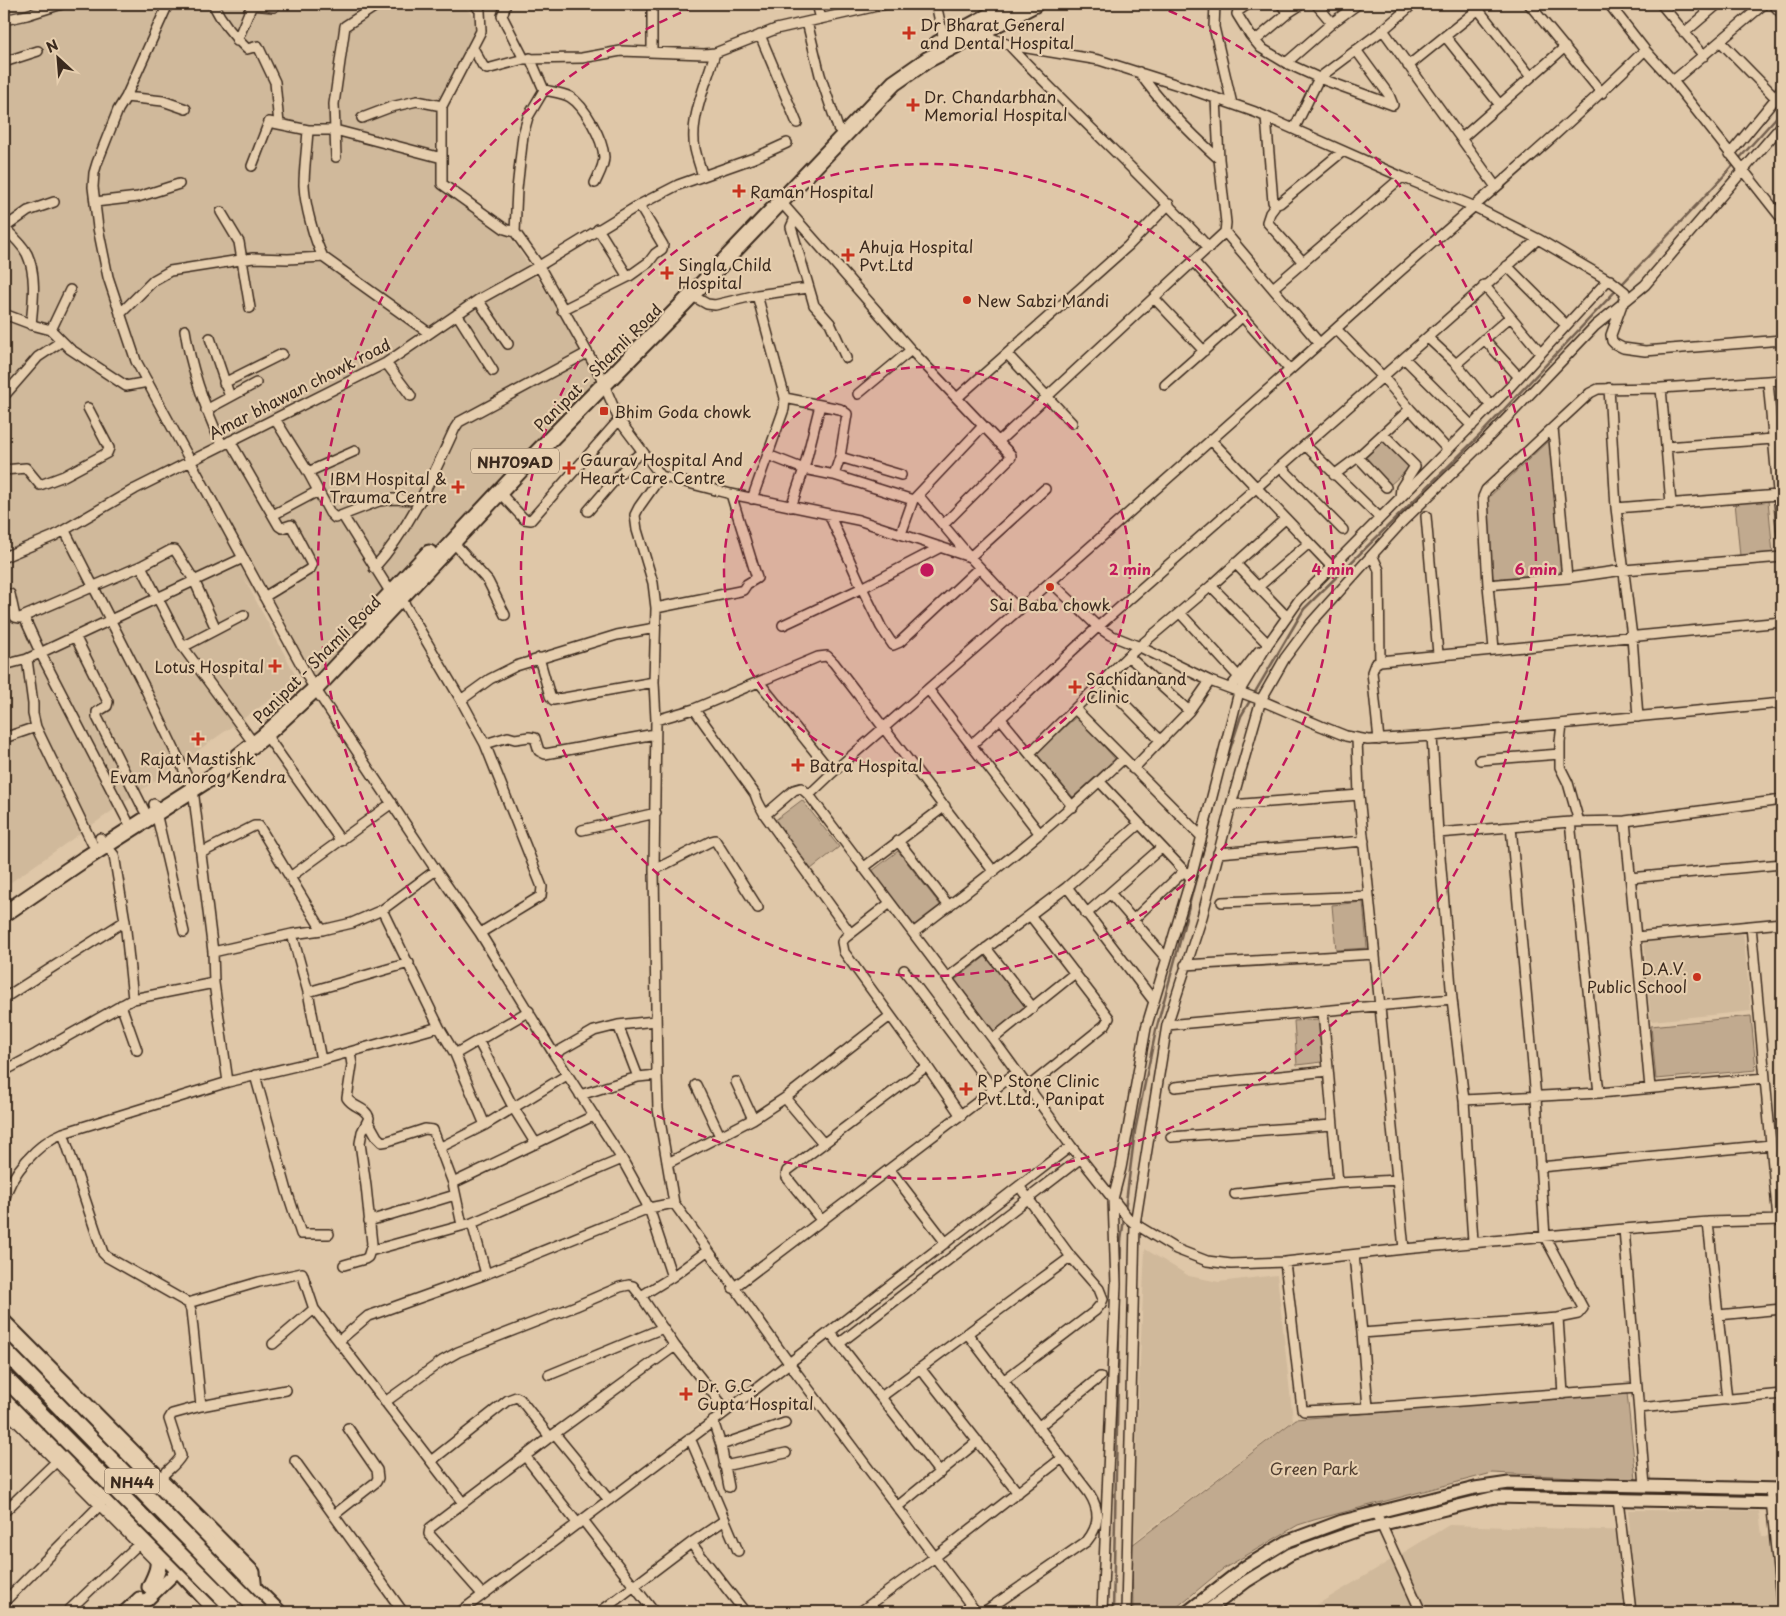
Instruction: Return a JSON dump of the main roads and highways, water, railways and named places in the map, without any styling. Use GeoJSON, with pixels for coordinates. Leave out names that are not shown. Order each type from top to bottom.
{"type":"FeatureCollection","features":[{"type":"Feature","properties":{"kind":"highway","name":"Panipat - Shamli Road"},"geometry":{"type":"LineString","coordinates":[[841,131],[894,83],[1011,4]]}},
{"type":"Feature","properties":{"kind":"highway","name":"Panipat - Shamli Road"},"geometry":{"type":"LineString","coordinates":[[396,596],[453,542],[602,380],[778,198],[841,131],[887,76],[944,40],[1035,4]]}},
{"type":"Feature","properties":{"kind":"highway","name":"Panipat - Shamli Road"},"geometry":{"type":"LineString","coordinates":[[4,901],[191,785],[215,775],[266,735],[396,596],[513,464],[691,295],[778,198]]}},
{"type":"Feature","properties":{"kind":"highway","name":"Panipat - Shamli Road"},"geometry":{"type":"LineString","coordinates":[[191,785],[209,768],[313,685]]}},
{"type":"Feature","properties":{"kind":"highway","name":"Panipat - Shamli Road"},"geometry":{"type":"LineString","coordinates":[[4,914],[127,820],[151,809]]}},
{"type":"Feature","properties":{"kind":"highway"},"geometry":{"type":"LineString","coordinates":[[4,1333],[157,1482],[207,1542],[278,1612]]}},
{"type":"Feature","properties":{"kind":"highway","name":"NH44"},"geometry":{"type":"LineString","coordinates":[[4,1350],[260,1612]]}},
{"type":"Feature","properties":{"kind":"highway","name":"NH44"},"geometry":{"type":"LineString","coordinates":[[4,1377],[237,1612]]}},
{"type":"Feature","properties":{"kind":"highway"},"geometry":{"type":"LineString","coordinates":[[4,1393],[60,1459],[142,1541],[167,1562],[218,1612]]}},
{"type":"Feature","properties":{"kind":"highway"},"geometry":{"type":"LineString","coordinates":[[150,1587],[158,1572],[167,1562]]}},
{"type":"Feature","properties":{"kind":"waterway"},"geometry":{"type":"LineString","coordinates":[[1222,774],[1241,716],[1304,609],[1478,437],[1720,180],[1782,111]]}},
{"type":"Feature","properties":{"kind":"waterway"},"geometry":{"type":"LineString","coordinates":[[1125,1210],[1135,1131],[1156,1030],[1215,804]]}},
{"type":"Feature","properties":{"kind":"waterway"},"geometry":{"type":"LineString","coordinates":[[1113,1612],[1121,1241],[1124,1218]]}},
{"type":"Feature","properties":{"kind":"place","name":"Dr Bharat General and Dental Hospital"},"geometry":{"type":"Point","coordinates":[909,33]}},
{"type":"Feature","properties":{"kind":"place","name":"Dr. Chandarbhan Memorial Hospital"},"geometry":{"type":"Point","coordinates":[913,105]}},
{"type":"Feature","properties":{"kind":"place","name":"Raman Hospital"},"geometry":{"type":"Point","coordinates":[739,191]}},
{"type":"Feature","properties":{"kind":"place","name":"Ahuja Hospital Pvt.Ltd"},"geometry":{"type":"Point","coordinates":[848,255]}},
{"type":"Feature","properties":{"kind":"place","name":"Singla Child Hospital"},"geometry":{"type":"Point","coordinates":[667,273]}},
{"type":"Feature","properties":{"kind":"place","name":"New Sabzi Mandi"},"geometry":{"type":"Point","coordinates":[967,300]}},
{"type":"Feature","properties":{"kind":"place","name":"Bhim Goda chowk"},"geometry":{"type":"Point","coordinates":[604,411]}},
{"type":"Feature","properties":{"kind":"place","name":"Gaurav Hospital And Heart Care Centre"},"geometry":{"type":"Point","coordinates":[569,468]}},
{"type":"Feature","properties":{"kind":"place","name":"IBM Hospital & Trauma Centre"},"geometry":{"type":"Point","coordinates":[458,487]}},
{"type":"Feature","properties":{"kind":"place","name":"Sai Baba chowk"},"geometry":{"type":"Point","coordinates":[1050,587]}},
{"type":"Feature","properties":{"kind":"place","name":"Lotus Hospital"},"geometry":{"type":"Point","coordinates":[275,666]}},
{"type":"Feature","properties":{"kind":"place","name":"Sachidanand Clinic"},"geometry":{"type":"Point","coordinates":[1075,687]}},
{"type":"Feature","properties":{"kind":"place","name":"Rajat Mastishk Evam Manorog Kendra"},"geometry":{"type":"Point","coordinates":[198,739]}},
{"type":"Feature","properties":{"kind":"place","name":"Batra Hospital"},"geometry":{"type":"Point","coordinates":[798,765]}},
{"type":"Feature","properties":{"kind":"place","name":"D.A.V. Public School"},"geometry":{"type":"Point","coordinates":[1697,977]}},
{"type":"Feature","properties":{"kind":"place","name":"R P Stone Clinic Pvt.Ltd., Panipat"},"geometry":{"type":"Point","coordinates":[966,1089]}},
{"type":"Feature","properties":{"kind":"place","name":"Dr. G.C. Gupta Hospital"},"geometry":{"type":"Point","coordinates":[686,1394]}},
{"type":"Feature","properties":{"kind":"park label","name":"Green Park"},"geometry":{"type":"Point","coordinates":[1314,1468]}}]}
